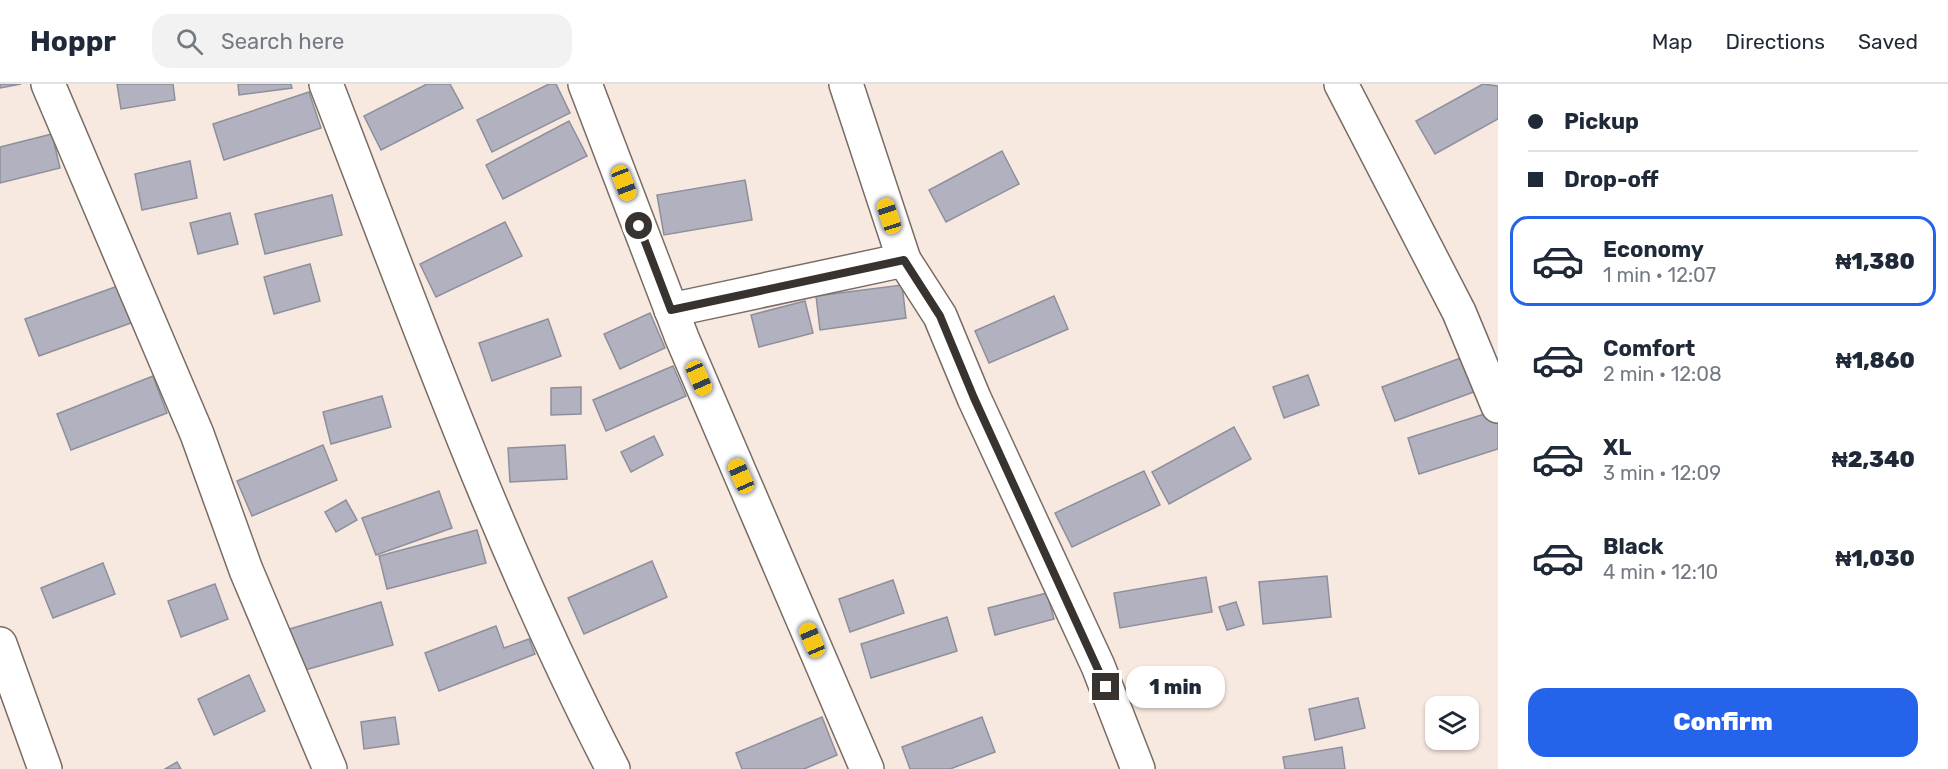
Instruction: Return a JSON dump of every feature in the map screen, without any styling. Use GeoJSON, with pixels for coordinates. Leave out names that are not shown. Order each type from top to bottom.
{"type":"FeatureCollection","features":[{"type":"Feature","properties":{"kind":"street"},"geometry":{"type":"LineString","coordinates":[[48,84],[197,434],[246,570],[330,769]]}},
{"type":"Feature","properties":{"kind":"street"},"geometry":{"type":"LineString","coordinates":[[326,84],[513,559],[567,681],[613,769]]}},
{"type":"Feature","properties":{"kind":"street"},"geometry":{"type":"LineString","coordinates":[[585,84],[671,310],[867,769]]}},
{"type":"Feature","properties":{"kind":"street"},"geometry":{"type":"LineString","coordinates":[[846,84],[904,260],[940,316],[974,398],[1098,666],[1138,769]]}},
{"type":"Feature","properties":{"kind":"street"},"geometry":{"type":"LineString","coordinates":[[1341,84],[1459,312],[1498,406]]}},
{"type":"Feature","properties":{"kind":"street"},"geometry":{"type":"LineString","coordinates":[[671,310],[904,260]]}},
{"type":"Feature","properties":{"kind":"street"},"geometry":{"type":"LineString","coordinates":[[0,644],[45,769]]}},
{"type":"Feature","properties":{"kind":"building"},"geometry":{"type":"Polygon","coordinates":[[[0,84],[21,84],[0,88],[0,84]]]}},
{"type":"Feature","properties":{"kind":"building"},"geometry":{"type":"Polygon","coordinates":[[[117,84],[173,84],[175,100],[121,109],[117,84]]]}},
{"type":"Feature","properties":{"kind":"building"},"geometry":{"type":"Polygon","coordinates":[[[238,84],[291,84],[292,88],[239,95],[238,84]]]}},
{"type":"Feature","properties":{"kind":"building"},"geometry":{"type":"Polygon","coordinates":[[[427,84],[450,84],[463,108],[381,150],[364,116],[427,84]]]}},
{"type":"Feature","properties":{"kind":"building"},"geometry":{"type":"Polygon","coordinates":[[[549,84],[556,84],[570,113],[492,152],[477,120],[549,84]]]}},
{"type":"Feature","properties":{"kind":"building"},"geometry":{"type":"Polygon","coordinates":[[[1483,84],[1498,86],[1498,119],[1435,154],[1416,121],[1483,84]]]}},
{"type":"Feature","properties":{"kind":"building"},"geometry":{"type":"Polygon","coordinates":[[[309,92],[321,128],[224,160],[213,124],[309,92]]]}},
{"type":"Feature","properties":{"kind":"building"},"geometry":{"type":"Polygon","coordinates":[[[569,121],[587,156],[503,199],[486,165],[569,121]]]}},
{"type":"Feature","properties":{"kind":"building"},"geometry":{"type":"Polygon","coordinates":[[[52,134],[60,168],[0,183],[0,147],[52,134]]]}},
{"type":"Feature","properties":{"kind":"building"},"geometry":{"type":"Polygon","coordinates":[[[1002,151],[1019,184],[946,222],[929,190],[1002,151]]]}},
{"type":"Feature","properties":{"kind":"building"},"geometry":{"type":"Polygon","coordinates":[[[190,161],[197,198],[142,210],[135,174],[190,161]]]}},
{"type":"Feature","properties":{"kind":"building"},"geometry":{"type":"Polygon","coordinates":[[[745,180],[752,220],[664,235],[657,195],[745,180]]]}},
{"type":"Feature","properties":{"kind":"building"},"geometry":{"type":"Polygon","coordinates":[[[332,195],[342,235],[265,254],[255,214],[332,195]]]}},
{"type":"Feature","properties":{"kind":"building"},"geometry":{"type":"Polygon","coordinates":[[[230,213],[238,244],[198,254],[190,223],[230,213]]]}},
{"type":"Feature","properties":{"kind":"building"},"geometry":{"type":"Polygon","coordinates":[[[505,222],[522,256],[436,297],[420,264],[505,222]]]}},
{"type":"Feature","properties":{"kind":"building"},"geometry":{"type":"Polygon","coordinates":[[[310,264],[320,301],[274,314],[264,277],[310,264]]]}},
{"type":"Feature","properties":{"kind":"building"},"geometry":{"type":"Polygon","coordinates":[[[902,285],[906,318],[820,330],[816,296],[902,285]]]}},
{"type":"Feature","properties":{"kind":"building"},"geometry":{"type":"Polygon","coordinates":[[[118,286],[131,323],[39,356],[25,319],[118,286]]]}},
{"type":"Feature","properties":{"kind":"building"},"geometry":{"type":"Polygon","coordinates":[[[1054,296],[1068,329],[989,363],[975,331],[1054,296]]]}},
{"type":"Feature","properties":{"kind":"building"},"geometry":{"type":"Polygon","coordinates":[[[805,301],[813,333],[759,347],[751,315],[805,301]]]}},
{"type":"Feature","properties":{"kind":"building"},"geometry":{"type":"Polygon","coordinates":[[[650,313],[665,348],[620,369],[604,334],[650,313]]]}},
{"type":"Feature","properties":{"kind":"building"},"geometry":{"type":"Polygon","coordinates":[[[548,319],[561,356],[492,381],[479,343],[548,319]]]}},
{"type":"Feature","properties":{"kind":"building"},"geometry":{"type":"Polygon","coordinates":[[[1466,356],[1479,390],[1395,421],[1382,387],[1466,356]]]}},
{"type":"Feature","properties":{"kind":"building"},"geometry":{"type":"Polygon","coordinates":[[[673,366],[686,396],[606,431],[593,400],[673,366]]]}},
{"type":"Feature","properties":{"kind":"building"},"geometry":{"type":"Polygon","coordinates":[[[1308,375],[1319,405],[1284,418],[1273,387],[1308,375]]]}},
{"type":"Feature","properties":{"kind":"building"},"geometry":{"type":"Polygon","coordinates":[[[153,376],[167,413],[71,450],[57,414],[153,376]]]}},
{"type":"Feature","properties":{"kind":"building"},"geometry":{"type":"Polygon","coordinates":[[[581,387],[581,414],[551,415],[551,388],[581,387]]]}},
{"type":"Feature","properties":{"kind":"building"},"geometry":{"type":"Polygon","coordinates":[[[382,396],[391,427],[331,444],[323,412],[382,396]]]}},
{"type":"Feature","properties":{"kind":"building"},"geometry":{"type":"Polygon","coordinates":[[[1494,411],[1498,424],[1498,449],[1419,474],[1408,438],[1494,411]]]}},
{"type":"Feature","properties":{"kind":"building"},"geometry":{"type":"Polygon","coordinates":[[[1234,427],[1251,459],[1169,504],[1152,472],[1234,427]]]}},
{"type":"Feature","properties":{"kind":"building"},"geometry":{"type":"Polygon","coordinates":[[[654,436],[663,455],[631,472],[621,452],[654,436]]]}},
{"type":"Feature","properties":{"kind":"building"},"geometry":{"type":"Polygon","coordinates":[[[323,445],[337,480],[252,516],[237,481],[323,445]]]}},
{"type":"Feature","properties":{"kind":"building"},"geometry":{"type":"Polygon","coordinates":[[[565,445],[567,479],[510,482],[508,448],[565,445]]]}},
{"type":"Feature","properties":{"kind":"building"},"geometry":{"type":"Polygon","coordinates":[[[1144,471],[1160,505],[1072,547],[1055,513],[1144,471]]]}},
{"type":"Feature","properties":{"kind":"building"},"geometry":{"type":"Polygon","coordinates":[[[439,491],[452,528],[376,555],[362,518],[439,491]]]}},
{"type":"Feature","properties":{"kind":"building"},"geometry":{"type":"Polygon","coordinates":[[[346,500],[357,520],[336,532],[325,512],[346,500]]]}},
{"type":"Feature","properties":{"kind":"building"},"geometry":{"type":"Polygon","coordinates":[[[477,530],[486,563],[387,589],[379,556],[477,530]]]}},
{"type":"Feature","properties":{"kind":"building"},"geometry":{"type":"Polygon","coordinates":[[[652,561],[667,597],[584,634],[568,598],[652,561]]]}},
{"type":"Feature","properties":{"kind":"building"},"geometry":{"type":"Polygon","coordinates":[[[103,563],[115,594],[53,618],[41,588],[103,563]]]}},
{"type":"Feature","properties":{"kind":"building"},"geometry":{"type":"Polygon","coordinates":[[[1327,576],[1331,617],[1263,624],[1259,582],[1327,576]]]}},
{"type":"Feature","properties":{"kind":"building"},"geometry":{"type":"Polygon","coordinates":[[[1206,577],[1212,612],[1120,628],[1114,593],[1206,577]]]}},
{"type":"Feature","properties":{"kind":"building"},"geometry":{"type":"Polygon","coordinates":[[[893,580],[904,613],[850,632],[839,599],[893,580]]]}},
{"type":"Feature","properties":{"kind":"building"},"geometry":{"type":"Polygon","coordinates":[[[215,584],[228,619],[181,637],[168,601],[215,584]]]}},
{"type":"Feature","properties":{"kind":"building"},"geometry":{"type":"Polygon","coordinates":[[[1047,593],[1054,619],[995,635],[988,608],[1047,593]]]}},
{"type":"Feature","properties":{"kind":"building"},"geometry":{"type":"Polygon","coordinates":[[[381,602],[393,645],[298,672],[286,630],[381,602]]]}},
{"type":"Feature","properties":{"kind":"building"},"geometry":{"type":"Polygon","coordinates":[[[1236,602],[1244,625],[1227,630],[1219,607],[1236,602]]]}},
{"type":"Feature","properties":{"kind":"building"},"geometry":{"type":"Polygon","coordinates":[[[947,617],[957,651],[871,678],[861,644],[947,617]]]}},
{"type":"Feature","properties":{"kind":"building"},"geometry":{"type":"Polygon","coordinates":[[[496,626],[504,648],[529,639],[535,654],[439,691],[425,653],[496,626]]]}},
{"type":"Feature","properties":{"kind":"building"},"geometry":{"type":"Polygon","coordinates":[[[249,675],[265,711],[214,735],[198,699],[249,675]]]}},
{"type":"Feature","properties":{"kind":"building"},"geometry":{"type":"Polygon","coordinates":[[[1358,698],[1365,728],[1315,740],[1309,709],[1358,698]]]}},
{"type":"Feature","properties":{"kind":"building"},"geometry":{"type":"Polygon","coordinates":[[[395,717],[399,744],[364,749],[361,722],[395,717]]]}},
{"type":"Feature","properties":{"kind":"building"},"geometry":{"type":"Polygon","coordinates":[[[822,717],[837,755],[804,769],[742,769],[736,753],[822,717]]]}},
{"type":"Feature","properties":{"kind":"building"},"geometry":{"type":"Polygon","coordinates":[[[982,717],[995,752],[950,769],[910,769],[902,747],[982,717]]]}},
{"type":"Feature","properties":{"kind":"building"},"geometry":{"type":"Polygon","coordinates":[[[1342,747],[1345,769],[1285,769],[1283,757],[1342,747]]]}},
{"type":"Feature","properties":{"kind":"building"},"geometry":{"type":"Polygon","coordinates":[[[177,762],[181,769],[165,769],[177,762]]]}},
{"type":"Feature","properties":{"kind":"route"},"geometry":{"type":"LineString","coordinates":[[639,226],[671,310],[904,260],[940,316],[974,398],[1106,687]]}}]}
